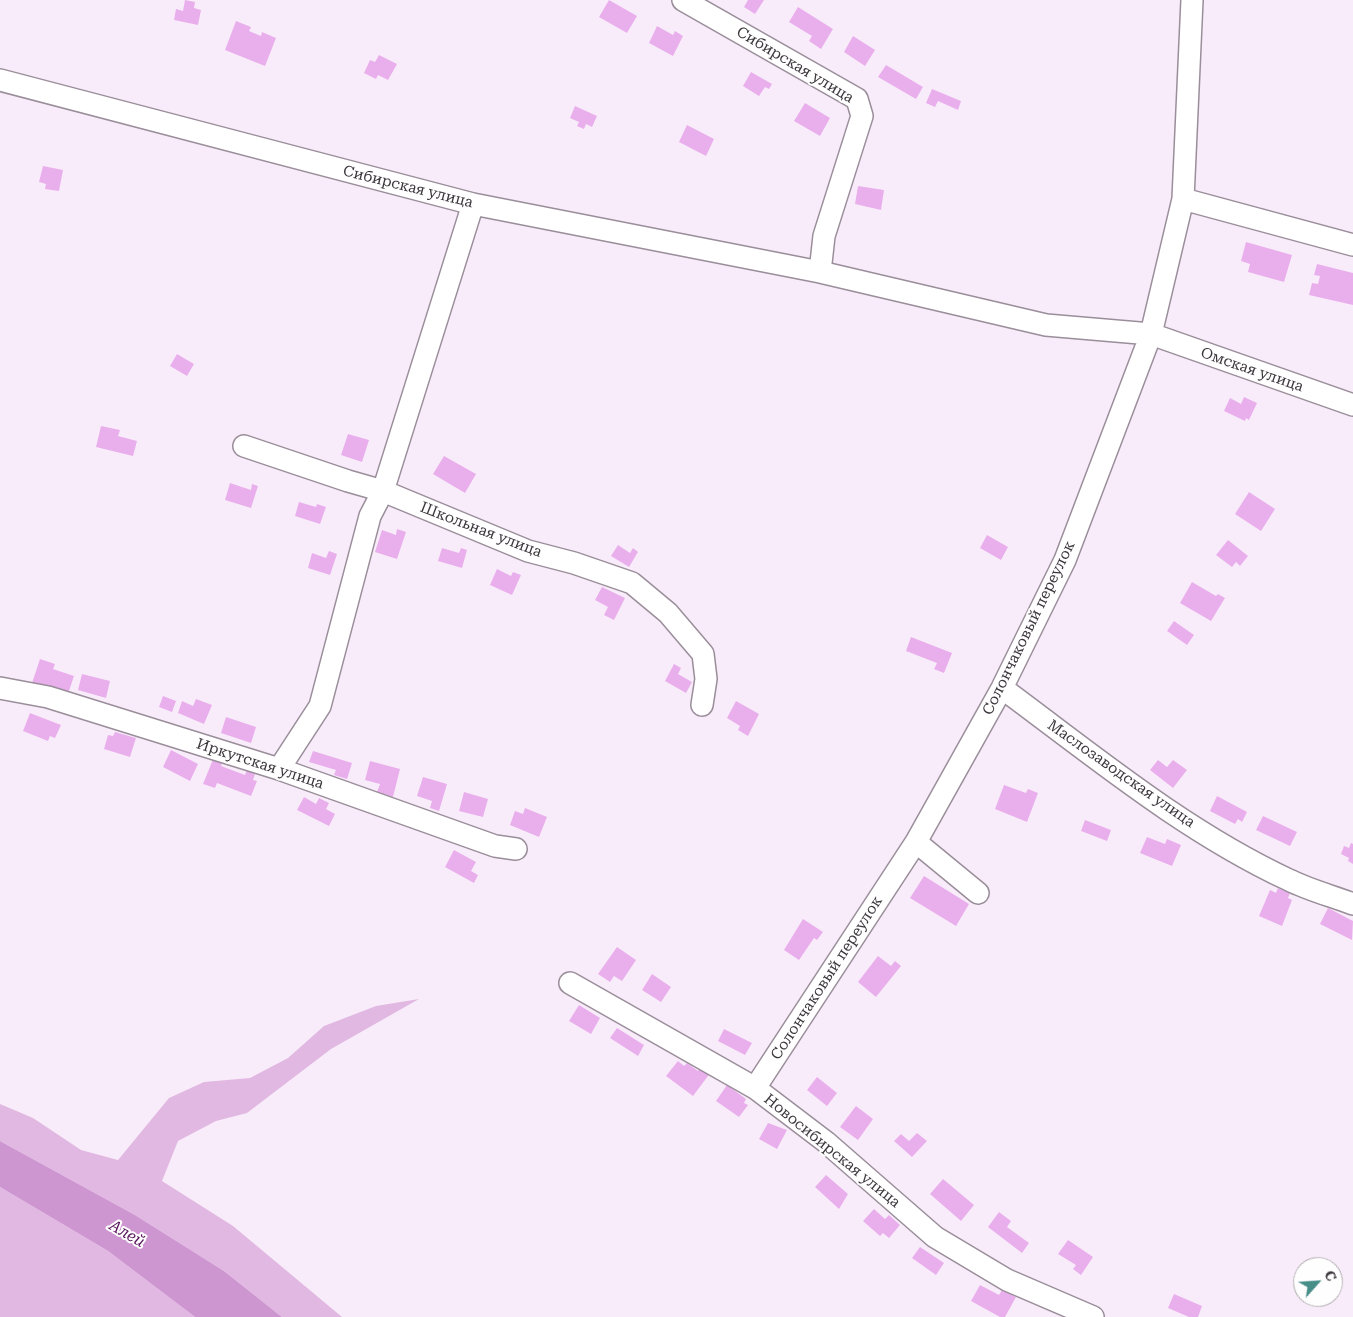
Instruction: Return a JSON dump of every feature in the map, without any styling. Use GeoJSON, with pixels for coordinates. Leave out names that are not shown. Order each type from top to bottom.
{"type":"FeatureCollection","features":[{"type":"Feature","properties":{"kind":"street","name":"Сибирская улица"},"geometry":{"type":"LineString","coordinates":[[683,0],[857,99],[862,116],[824,236],[820,272]]}},
{"type":"Feature","properties":{"kind":"street","name":"Солончаковый переулок"},"geometry":{"type":"LineString","coordinates":[[755,1088],[916,842],[1002,688],[1065,560],[1151,334],[1183,199],[1192,0]]}},
{"type":"Feature","properties":{"kind":"street","name":"Сибирская улица"},"geometry":{"type":"LineString","coordinates":[[0,80],[473,204],[820,272],[1046,325],[1151,334]]}},
{"type":"Feature","properties":{"kind":"street"},"geometry":{"type":"LineString","coordinates":[[1183,199],[1353,245]]}},
{"type":"Feature","properties":{"kind":"street"},"geometry":{"type":"LineString","coordinates":[[279,769],[320,706],[370,516],[383,491],[473,204]]}},
{"type":"Feature","properties":{"kind":"street","name":"Омская улица"},"geometry":{"type":"LineString","coordinates":[[1151,334],[1353,405]]}},
{"type":"Feature","properties":{"kind":"street","name":"Школьная улица"},"geometry":{"type":"LineString","coordinates":[[244,446],[348,482],[383,491],[528,551],[574,563],[632,583],[668,613],[703,654],[706,678],[702,705]]}},
{"type":"Feature","properties":{"kind":"street","name":"Иркутская улица"},"geometry":{"type":"LineString","coordinates":[[0,688],[48,697],[279,769],[495,846],[516,849]]}},
{"type":"Feature","properties":{"kind":"street","name":"Маслозаводская улица"},"geometry":{"type":"LineString","coordinates":[[1002,688],[1150,799],[1220,842],[1290,880],[1353,904]]}},
{"type":"Feature","properties":{"kind":"street"},"geometry":{"type":"LineString","coordinates":[[916,842],[978,893]]}},
{"type":"Feature","properties":{"kind":"street","name":"Новосибирская улица"},"geometry":{"type":"LineString","coordinates":[[570,982],[755,1088],[826,1142],[935,1237],[1008,1280],[1093,1317]]}},
{"type":"Feature","properties":{"kind":"shaded area"},"geometry":{"type":"Polygon","coordinates":[[[419,999],[331,1049],[247,1113],[216,1121],[178,1141],[162,1181],[233,1226],[342,1317],[282,1317],[224,1271],[135,1215],[0,1141],[0,1104],[33,1118],[81,1150],[118,1160],[169,1098],[204,1082],[250,1078],[288,1058],[324,1026],[376,1006],[419,999]]]}},
{"type":"Feature","properties":{"kind":"shaded area"},"geometry":{"type":"Polygon","coordinates":[[[0,1187],[108,1251],[195,1317],[0,1317],[0,1187]]]}},
{"type":"Feature","properties":{"kind":"water","name":"Алей"},"geometry":{"type":"Polygon","coordinates":[[[0,1141],[135,1215],[224,1271],[282,1317],[195,1317],[108,1251],[0,1187],[0,1141]]]}},
{"type":"Feature","properties":{"kind":"building"},"geometry":{"type":"Polygon","coordinates":[[[185,0],[195,2],[194,8],[201,10],[198,25],[174,20],[176,9],[183,11],[185,0]]]}},
{"type":"Feature","properties":{"kind":"building"},"geometry":{"type":"Polygon","coordinates":[[[609,0],[637,16],[627,33],[599,17],[609,0]]]}},
{"type":"Feature","properties":{"kind":"building"},"geometry":{"type":"Polygon","coordinates":[[[748,0],[764,0],[755,14],[744,7],[748,0]]]}},
{"type":"Feature","properties":{"kind":"building"},"geometry":{"type":"Polygon","coordinates":[[[798,7],[833,29],[821,49],[809,41],[812,36],[789,22],[798,7]]]}},
{"type":"Feature","properties":{"kind":"building"},"geometry":{"type":"Polygon","coordinates":[[[236,21],[251,27],[249,31],[261,36],[262,32],[276,38],[265,66],[225,50],[236,21]]]}},
{"type":"Feature","properties":{"kind":"building"},"geometry":{"type":"Polygon","coordinates":[[[657,26],[673,35],[675,31],[683,36],[673,56],[649,43],[657,26]]]}},
{"type":"Feature","properties":{"kind":"building"},"geometry":{"type":"Polygon","coordinates":[[[853,36],[875,50],[865,66],[844,52],[853,36]]]}},
{"type":"Feature","properties":{"kind":"building"},"geometry":{"type":"Polygon","coordinates":[[[379,55],[397,64],[388,80],[378,75],[376,79],[364,73],[370,60],[375,62],[379,55]]]}},
{"type":"Feature","properties":{"kind":"building"},"geometry":{"type":"Polygon","coordinates":[[[886,65],[923,87],[916,99],[878,77],[886,65]]]}},
{"type":"Feature","properties":{"kind":"building"},"geometry":{"type":"Polygon","coordinates":[[[751,72],[772,84],[769,89],[765,87],[759,96],[743,86],[751,72]]]}},
{"type":"Feature","properties":{"kind":"building"},"geometry":{"type":"Polygon","coordinates":[[[932,89],[961,101],[958,110],[938,101],[935,107],[926,103],[932,89]]]}},
{"type":"Feature","properties":{"kind":"building"},"geometry":{"type":"Polygon","coordinates":[[[805,103],[830,118],[820,136],[794,121],[805,103]]]}},
{"type":"Feature","properties":{"kind":"building"},"geometry":{"type":"Polygon","coordinates":[[[575,106],[597,116],[592,127],[586,124],[584,129],[577,126],[579,122],[570,118],[575,106]]]}},
{"type":"Feature","properties":{"kind":"building"},"geometry":{"type":"Polygon","coordinates":[[[687,125],[714,139],[706,156],[679,142],[687,125]]]}},
{"type":"Feature","properties":{"kind":"building"},"geometry":{"type":"Polygon","coordinates":[[[43,166],[63,170],[59,191],[45,189],[46,184],[39,182],[43,166]]]}},
{"type":"Feature","properties":{"kind":"building"},"geometry":{"type":"Polygon","coordinates":[[[858,186],[884,190],[881,210],[855,204],[858,186]]]}},
{"type":"Feature","properties":{"kind":"building"},"geometry":{"type":"Polygon","coordinates":[[[1246,242],[1292,255],[1284,282],[1248,272],[1250,264],[1241,261],[1246,242]]]}},
{"type":"Feature","properties":{"kind":"building"},"geometry":{"type":"Polygon","coordinates":[[[1317,264],[1353,273],[1353,305],[1309,295],[1312,283],[1318,284],[1320,276],[1314,275],[1317,264]]]}},
{"type":"Feature","properties":{"kind":"building"},"geometry":{"type":"Polygon","coordinates":[[[177,354],[194,364],[187,376],[170,366],[177,354]]]}},
{"type":"Feature","properties":{"kind":"building"},"geometry":{"type":"Polygon","coordinates":[[[1244,397],[1257,403],[1249,420],[1246,418],[1245,421],[1224,411],[1230,398],[1241,404],[1244,397]]]}},
{"type":"Feature","properties":{"kind":"building"},"geometry":{"type":"Polygon","coordinates":[[[101,426],[120,430],[118,436],[137,441],[133,456],[96,447],[101,426]]]}},
{"type":"Feature","properties":{"kind":"building"},"geometry":{"type":"Polygon","coordinates":[[[348,434],[369,440],[362,462],[341,455],[348,434]]]}},
{"type":"Feature","properties":{"kind":"building"},"geometry":{"type":"Polygon","coordinates":[[[444,456],[476,474],[465,493],[433,474],[444,456]]]}},
{"type":"Feature","properties":{"kind":"building"},"geometry":{"type":"Polygon","coordinates":[[[230,483],[251,490],[252,484],[258,486],[251,508],[225,500],[230,483]]]}},
{"type":"Feature","properties":{"kind":"building"},"geometry":{"type":"Polygon","coordinates":[[[1249,492],[1275,509],[1261,531],[1235,514],[1249,492]]]}},
{"type":"Feature","properties":{"kind":"building"},"geometry":{"type":"Polygon","coordinates":[[[299,502],[316,507],[317,504],[326,507],[320,524],[295,516],[299,502]]]}},
{"type":"Feature","properties":{"kind":"building"},"geometry":{"type":"Polygon","coordinates":[[[397,529],[406,532],[397,559],[375,552],[382,530],[396,535],[397,529]]]}},
{"type":"Feature","properties":{"kind":"building"},"geometry":{"type":"Polygon","coordinates":[[[987,535],[1008,547],[1001,560],[980,548],[987,535]]]}},
{"type":"Feature","properties":{"kind":"building"},"geometry":{"type":"Polygon","coordinates":[[[1228,540],[1248,556],[1240,566],[1236,562],[1232,567],[1216,555],[1228,540]]]}},
{"type":"Feature","properties":{"kind":"building"},"geometry":{"type":"Polygon","coordinates":[[[618,545],[630,553],[633,548],[638,552],[629,567],[611,556],[618,545]]]}},
{"type":"Feature","properties":{"kind":"building"},"geometry":{"type":"Polygon","coordinates":[[[442,548],[459,553],[461,548],[467,550],[462,568],[438,561],[442,548]]]}},
{"type":"Feature","properties":{"kind":"building"},"geometry":{"type":"Polygon","coordinates":[[[329,551],[337,554],[330,575],[308,568],[312,553],[326,558],[329,551]]]}},
{"type":"Feature","properties":{"kind":"building"},"geometry":{"type":"Polygon","coordinates":[[[497,569],[511,576],[513,572],[521,575],[512,595],[490,585],[497,569]]]}},
{"type":"Feature","properties":{"kind":"building"},"geometry":{"type":"Polygon","coordinates":[[[1192,582],[1216,596],[1218,594],[1225,598],[1211,621],[1180,603],[1192,582]]]}},
{"type":"Feature","properties":{"kind":"building"},"geometry":{"type":"Polygon","coordinates":[[[602,587],[625,598],[614,620],[604,615],[608,607],[595,600],[602,587]]]}},
{"type":"Feature","properties":{"kind":"building"},"geometry":{"type":"Polygon","coordinates":[[[1174,621],[1194,635],[1187,645],[1167,631],[1174,621]]]}},
{"type":"Feature","properties":{"kind":"building"},"geometry":{"type":"Polygon","coordinates":[[[911,637],[952,653],[944,673],[934,669],[937,663],[906,651],[911,637]]]}},
{"type":"Feature","properties":{"kind":"building"},"geometry":{"type":"Polygon","coordinates":[[[40,659],[55,664],[53,669],[74,676],[68,694],[32,683],[40,659]]]}},
{"type":"Feature","properties":{"kind":"building"},"geometry":{"type":"Polygon","coordinates":[[[674,664],[681,668],[678,674],[692,682],[686,693],[665,681],[674,664]]]}},
{"type":"Feature","properties":{"kind":"building"},"geometry":{"type":"Polygon","coordinates":[[[82,674],[110,681],[106,698],[78,690],[82,674]]]}},
{"type":"Feature","properties":{"kind":"building"},"geometry":{"type":"Polygon","coordinates":[[[163,696],[176,701],[172,712],[159,707],[163,696]]]}},
{"type":"Feature","properties":{"kind":"building"},"geometry":{"type":"Polygon","coordinates":[[[196,699],[212,705],[204,724],[178,713],[182,701],[193,706],[196,699]]]}},
{"type":"Feature","properties":{"kind":"building"},"geometry":{"type":"Polygon","coordinates":[[[736,701],[759,714],[748,736],[738,730],[740,726],[727,718],[736,701]]]}},
{"type":"Feature","properties":{"kind":"building"},"geometry":{"type":"Polygon","coordinates":[[[30,713],[61,725],[55,738],[50,736],[48,741],[23,731],[30,713]]]}},
{"type":"Feature","properties":{"kind":"building"},"geometry":{"type":"Polygon","coordinates":[[[226,717],[256,727],[251,743],[221,733],[226,717]]]}},
{"type":"Feature","properties":{"kind":"building"},"geometry":{"type":"Polygon","coordinates":[[[115,732],[136,738],[130,757],[104,749],[108,735],[113,736],[115,732]]]}},
{"type":"Feature","properties":{"kind":"building"},"geometry":{"type":"Polygon","coordinates":[[[171,750],[198,764],[190,781],[163,767],[171,750]]]}},
{"type":"Feature","properties":{"kind":"building"},"geometry":{"type":"Polygon","coordinates":[[[313,751],[352,763],[347,779],[334,775],[336,770],[309,762],[313,751]]]}},
{"type":"Feature","properties":{"kind":"building"},"geometry":{"type":"Polygon","coordinates":[[[214,757],[223,761],[221,766],[245,775],[247,770],[255,774],[253,780],[257,781],[251,796],[217,783],[215,788],[203,784],[214,757]]]}},
{"type":"Feature","properties":{"kind":"building"},"geometry":{"type":"Polygon","coordinates":[[[1158,760],[1167,767],[1173,760],[1187,770],[1173,788],[1150,770],[1158,760]]]}},
{"type":"Feature","properties":{"kind":"building"},"geometry":{"type":"Polygon","coordinates":[[[370,761],[400,769],[393,797],[377,792],[380,784],[365,780],[370,761]]]}},
{"type":"Feature","properties":{"kind":"building"},"geometry":{"type":"Polygon","coordinates":[[[423,777],[447,784],[439,811],[430,808],[432,801],[417,796],[423,777]]]}},
{"type":"Feature","properties":{"kind":"building"},"geometry":{"type":"Polygon","coordinates":[[[1004,785],[1026,793],[1028,789],[1038,793],[1027,822],[995,809],[1004,785]]]}},
{"type":"Feature","properties":{"kind":"building"},"geometry":{"type":"Polygon","coordinates":[[[464,792],[488,799],[483,817],[459,811],[464,792]]]}},
{"type":"Feature","properties":{"kind":"building"},"geometry":{"type":"Polygon","coordinates":[[[1217,796],[1247,812],[1242,822],[1238,819],[1235,824],[1210,811],[1217,796]]]}},
{"type":"Feature","properties":{"kind":"building"},"geometry":{"type":"Polygon","coordinates":[[[304,797],[316,804],[319,798],[329,803],[326,809],[335,814],[329,826],[297,810],[304,797]]]}},
{"type":"Feature","properties":{"kind":"building"},"geometry":{"type":"Polygon","coordinates":[[[525,808],[547,817],[539,837],[510,825],[515,811],[523,814],[525,808]]]}},
{"type":"Feature","properties":{"kind":"building"},"geometry":{"type":"Polygon","coordinates":[[[1263,816],[1297,832],[1290,846],[1256,830],[1263,816]]]}},
{"type":"Feature","properties":{"kind":"building"},"geometry":{"type":"Polygon","coordinates":[[[1085,820],[1111,830],[1107,841],[1081,831],[1085,820]]]}},
{"type":"Feature","properties":{"kind":"building"},"geometry":{"type":"Polygon","coordinates":[[[1147,837],[1165,844],[1167,839],[1181,845],[1172,866],[1140,853],[1147,837]]]}},
{"type":"Feature","properties":{"kind":"building"},"geometry":{"type":"Polygon","coordinates":[[[1351,843],[1353,844],[1353,864],[1348,861],[1349,858],[1341,854],[1344,846],[1349,848],[1351,843]]]}},
{"type":"Feature","properties":{"kind":"building"},"geometry":{"type":"Polygon","coordinates":[[[454,850],[476,862],[471,871],[478,875],[474,883],[445,867],[454,850]]]}},
{"type":"Feature","properties":{"kind":"building"},"geometry":{"type":"Polygon","coordinates":[[[924,876],[969,904],[956,926],[910,898],[924,876]]]}},
{"type":"Feature","properties":{"kind":"building"},"geometry":{"type":"Polygon","coordinates":[[[1278,888],[1290,893],[1288,898],[1292,900],[1282,926],[1259,916],[1270,890],[1276,893],[1278,888]]]}},
{"type":"Feature","properties":{"kind":"building"},"geometry":{"type":"Polygon","coordinates":[[[1328,908],[1353,921],[1352,940],[1320,924],[1328,908]]]}},
{"type":"Feature","properties":{"kind":"building"},"geometry":{"type":"Polygon","coordinates":[[[803,919],[823,932],[817,940],[814,938],[799,960],[784,950],[803,919]]]}},
{"type":"Feature","properties":{"kind":"building"},"geometry":{"type":"Polygon","coordinates":[[[617,947],[636,960],[622,981],[614,976],[610,982],[598,974],[617,947]]]}},
{"type":"Feature","properties":{"kind":"building"},"geometry":{"type":"Polygon","coordinates":[[[878,956],[891,966],[895,961],[901,966],[876,997],[858,982],[878,956]]]}},
{"type":"Feature","properties":{"kind":"building"},"geometry":{"type":"Polygon","coordinates":[[[652,974],[671,987],[661,1002],[642,990],[652,974]]]}},
{"type":"Feature","properties":{"kind":"building"},"geometry":{"type":"Polygon","coordinates":[[[579,1005],[600,1018],[591,1034],[569,1021],[579,1005]]]}},
{"type":"Feature","properties":{"kind":"building"},"geometry":{"type":"Polygon","coordinates":[[[617,1028],[644,1045],[638,1056],[610,1038],[617,1028]]]}},
{"type":"Feature","properties":{"kind":"building"},"geometry":{"type":"Polygon","coordinates":[[[724,1029],[752,1043],[745,1055],[718,1041],[724,1029]]]}},
{"type":"Feature","properties":{"kind":"building"},"geometry":{"type":"Polygon","coordinates":[[[678,1061],[684,1066],[687,1063],[698,1071],[701,1065],[711,1072],[693,1096],[666,1076],[678,1061]]]}},
{"type":"Feature","properties":{"kind":"building"},"geometry":{"type":"Polygon","coordinates":[[[817,1077],[837,1093],[827,1106],[807,1090],[817,1077]]]}},
{"type":"Feature","properties":{"kind":"building"},"geometry":{"type":"Polygon","coordinates":[[[727,1085],[746,1099],[744,1103],[748,1105],[739,1117],[716,1101],[727,1085]]]}},
{"type":"Feature","properties":{"kind":"building"},"geometry":{"type":"Polygon","coordinates":[[[856,1106],[873,1119],[858,1140],[840,1127],[856,1106]]]}},
{"type":"Feature","properties":{"kind":"building"},"geometry":{"type":"Polygon","coordinates":[[[768,1123],[787,1130],[777,1149],[759,1139],[768,1123]]]}},
{"type":"Feature","properties":{"kind":"building"},"geometry":{"type":"Polygon","coordinates":[[[917,1133],[927,1141],[912,1157],[894,1141],[901,1134],[909,1141],[917,1133]]]}},
{"type":"Feature","properties":{"kind":"building"},"geometry":{"type":"Polygon","coordinates":[[[826,1175],[848,1194],[839,1209],[815,1187],[826,1175]]]}},
{"type":"Feature","properties":{"kind":"building"},"geometry":{"type":"Polygon","coordinates":[[[943,1179],[974,1205],[961,1221],[930,1194],[943,1179]]]}},
{"type":"Feature","properties":{"kind":"building"},"geometry":{"type":"Polygon","coordinates":[[[874,1209],[885,1219],[889,1215],[900,1225],[889,1238],[883,1233],[880,1236],[863,1221],[874,1209]]]}},
{"type":"Feature","properties":{"kind":"building"},"geometry":{"type":"Polygon","coordinates":[[[999,1212],[1011,1221],[1007,1227],[1029,1243],[1022,1253],[988,1227],[999,1212]]]}},
{"type":"Feature","properties":{"kind":"building"},"geometry":{"type":"Polygon","coordinates":[[[1068,1240],[1093,1257],[1081,1275],[1073,1269],[1076,1265],[1058,1254],[1068,1240]]]}},
{"type":"Feature","properties":{"kind":"building"},"geometry":{"type":"Polygon","coordinates":[[[920,1247],[944,1263],[936,1275],[912,1258],[920,1247]]]}},
{"type":"Feature","properties":{"kind":"building"},"geometry":{"type":"Polygon","coordinates":[[[980,1285],[999,1295],[1002,1290],[1016,1297],[1005,1317],[1000,1317],[971,1301],[980,1285]]]}},
{"type":"Feature","properties":{"kind":"building"},"geometry":{"type":"Polygon","coordinates":[[[1174,1294],[1202,1306],[1198,1317],[1189,1317],[1168,1308],[1174,1294]]]}}]}
